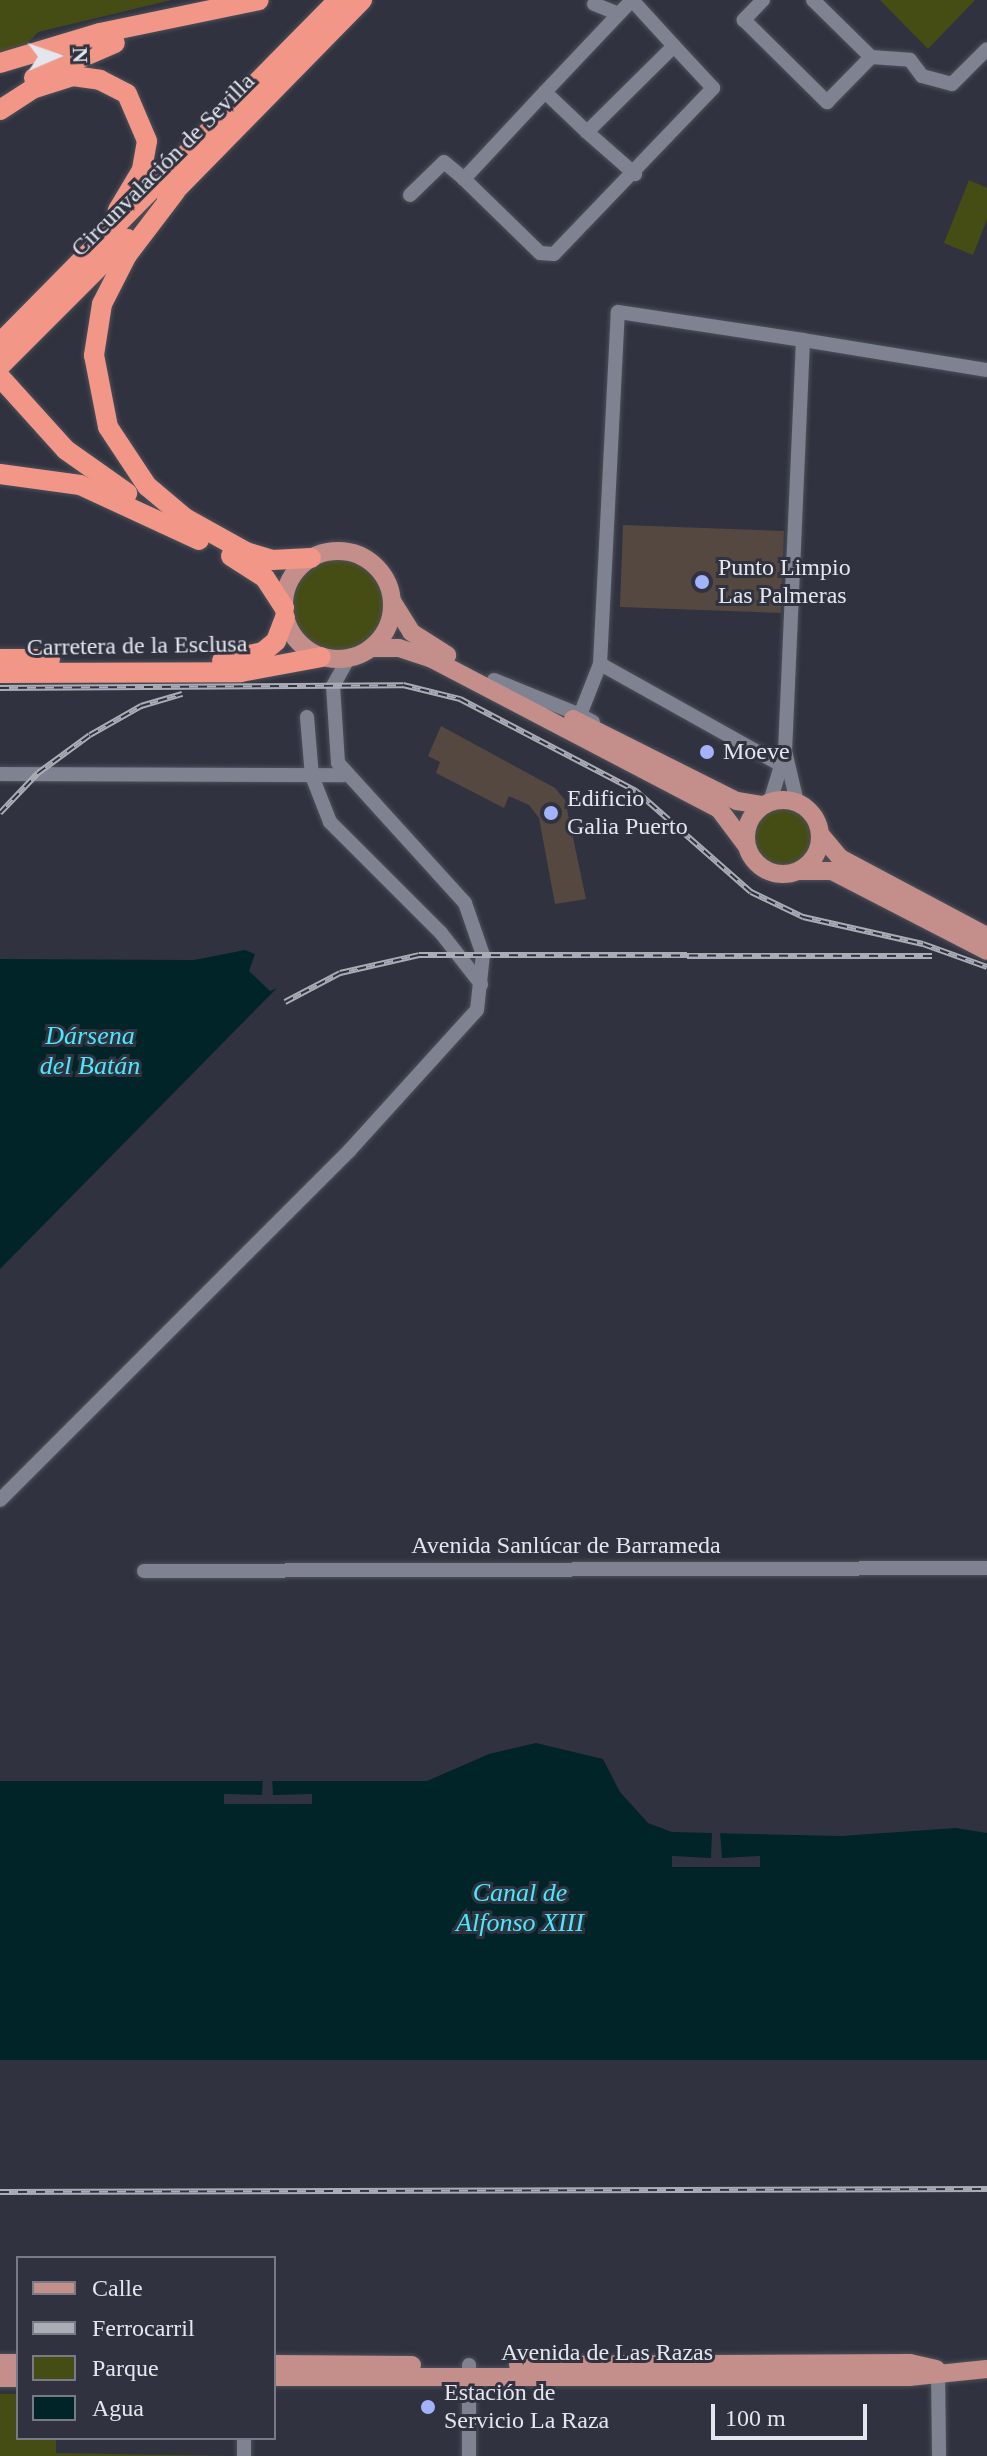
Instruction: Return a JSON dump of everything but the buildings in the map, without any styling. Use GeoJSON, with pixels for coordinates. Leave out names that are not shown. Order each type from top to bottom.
{"type":"FeatureCollection","features":[{"type":"Feature","properties":{"kind":"highway"},"geometry":{"type":"LineString","coordinates":[[0,63],[100,33],[259,0]]}},
{"type":"Feature","properties":{"kind":"highway","name":"Circunvalación de Sevilla"},"geometry":{"type":"LineString","coordinates":[[0,343],[338,0]]}},
{"type":"Feature","properties":{"kind":"highway","name":"Circunvalación de Sevilla"},"geometry":{"type":"LineString","coordinates":[[0,366],[362,0]]}},
{"type":"Feature","properties":{"kind":"highway"},"geometry":{"type":"LineString","coordinates":[[0,110],[21,87],[71,58],[221,20],[236,7]]}},
{"type":"Feature","properties":{"kind":"highway"},"geometry":{"type":"LineString","coordinates":[[0,110],[32,89],[73,76],[100,80],[127,94],[141,115],[147,141],[142,170],[71,271]]}},
{"type":"Feature","properties":{"kind":"highway"},"geometry":{"type":"LineString","coordinates":[[175,192],[114,275],[94,355],[108,427],[125,459],[182,524]]}},
{"type":"Feature","properties":{"kind":"highway"},"geometry":{"type":"LineString","coordinates":[[0,377],[66,450],[147,505],[252,567],[284,613]]}},
{"type":"Feature","properties":{"kind":"highway"},"geometry":{"type":"LineString","coordinates":[[0,474],[80,485],[272,560],[311,558]]}},
{"type":"Feature","properties":{"kind":"highway","name":"Carretera de la Esclusa"},"geometry":{"type":"LineString","coordinates":[[0,659],[237,661],[276,641],[284,613]]}},
{"type":"Feature","properties":{"kind":"highway","name":"Carretera de la Esclusa"},"geometry":{"type":"LineString","coordinates":[[0,673],[241,672],[321,657]]}},
{"type":"Feature","properties":{"kind":"main road"},"geometry":{"type":"LineString","coordinates":[[987,936],[840,858],[797,802],[737,801],[494,680],[411,632],[392,601],[386,580],[363,557],[332,551],[311,558],[293,575],[284,613],[299,643],[321,657],[348,659],[371,648],[399,648],[432,659],[719,809],[768,871],[832,871],[987,951]]}},
{"type":"Feature","properties":{"kind":"main road"},"geometry":{"type":"LineString","coordinates":[[371,648],[389,622],[392,601]]}},
{"type":"Feature","properties":{"kind":"main road"},"geometry":{"type":"LineString","coordinates":[[746,845],[750,819],[767,803]]}},
{"type":"Feature","properties":{"kind":"main road"},"geometry":{"type":"LineString","coordinates":[[799,871],[815,856],[819,829]]}},
{"type":"Feature","properties":{"kind":"main road","name":"Avenida de Las Razas"},"geometry":{"type":"LineString","coordinates":[[276,2377],[910,2363],[938,2369],[987,2369]]}},
{"type":"Feature","properties":{"kind":"main road","name":"Avenida de Las Razas"},"geometry":{"type":"LineString","coordinates":[[276,2364],[469,2371]]}},
{"type":"Feature","properties":{"kind":"street"},"geometry":{"type":"LineString","coordinates":[[410,195],[444,162],[540,253],[554,254],[635,174],[713,88],[632,0],[616,13],[464,179]]}},
{"type":"Feature","properties":{"kind":"street"},"geometry":{"type":"LineString","coordinates":[[763,0],[744,20],[827,102],[871,57]]}},
{"type":"Feature","properties":{"kind":"street"},"geometry":{"type":"LineString","coordinates":[[813,0],[871,57],[910,60],[922,76],[952,84],[987,49]]}},
{"type":"Feature","properties":{"kind":"street"},"geometry":{"type":"LineString","coordinates":[[594,1],[616,13]]}},
{"type":"Feature","properties":{"kind":"street"},"geometry":{"type":"LineString","coordinates":[[587,132],[674,46]]}},
{"type":"Feature","properties":{"kind":"street"},"geometry":{"type":"LineString","coordinates":[[545,92],[635,174]]}},
{"type":"Feature","properties":{"kind":"street"},"geometry":{"type":"LineString","coordinates":[[580,715],[600,664],[618,312],[987,370]]}},
{"type":"Feature","properties":{"kind":"street"},"geometry":{"type":"LineString","coordinates":[[494,680],[580,715],[767,803],[783,758],[803,340]]}},
{"type":"Feature","properties":{"kind":"street"},"geometry":{"type":"LineString","coordinates":[[0,1500],[459,1036],[477,1010],[483,955],[465,903],[343,775],[334,751],[333,686],[348,659]]}},
{"type":"Feature","properties":{"kind":"street"},"geometry":{"type":"LineString","coordinates":[[600,664],[783,758],[797,802]]}},
{"type":"Feature","properties":{"kind":"street"},"geometry":{"type":"LineString","coordinates":[[307,717],[312,776],[330,822],[441,933],[481,984]]}},
{"type":"Feature","properties":{"kind":"street"},"geometry":{"type":"LineString","coordinates":[[0,774],[343,775]]}},
{"type":"Feature","properties":{"kind":"street"},"geometry":{"type":"LineString","coordinates":[[819,829],[850,856],[987,927]]}},
{"type":"Feature","properties":{"kind":"street","name":"Avenida Sanlúcar de Barrameda"},"geometry":{"type":"LineString","coordinates":[[144,1571],[987,1568]]}},
{"type":"Feature","properties":{"kind":"street"},"geometry":{"type":"LineString","coordinates":[[938,2369],[939,2456]]}},
{"type":"Feature","properties":{"kind":"street"},"geometry":{"type":"LineString","coordinates":[[469,2371],[469,2456]]}},
{"type":"Feature","properties":{"kind":"green space"},"geometry":{"type":"Polygon","coordinates":[[[0,0],[171,0],[38,32],[0,72],[0,0]]]}},
{"type":"Feature","properties":{"kind":"green space"},"geometry":{"type":"Polygon","coordinates":[[[880,0],[975,0],[928,49],[880,0]]]}},
{"type":"Feature","properties":{"kind":"green space"},"geometry":{"type":"Polygon","coordinates":[[[969,180],[987,188],[987,219],[973,255],[944,243],[969,180]]]}},
{"type":"Feature","properties":{"kind":"green space"},"geometry":{"type":"Polygon","coordinates":[[[338,557],[356,561],[371,571],[381,586],[385,604],[381,622],[371,637],[356,647],[338,651],[320,647],[305,637],[295,622],[291,604],[295,586],[305,571],[320,561],[338,557]]]}},
{"type":"Feature","properties":{"kind":"green space"},"geometry":{"type":"Polygon","coordinates":[[[783,807],[804,816],[813,837],[804,858],[783,867],[762,858],[753,837],[762,816],[783,807]]]}},
{"type":"Feature","properties":{"kind":"green space"},"geometry":{"type":"Polygon","coordinates":[[[0,2394],[16,2394],[16,2440],[56,2440],[56,2453],[229,2456],[0,2456],[0,2394]]]}},
{"type":"Feature","properties":{"kind":"water","name":"Dársena del Batán"},"geometry":{"type":"Polygon","coordinates":[[[245,950],[255,954],[249,971],[270,991],[277,988],[0,1269],[0,959],[194,960],[245,950]]]}},
{"type":"Feature","properties":{"kind":"water","name":"Canal de Alfonso XIII"},"geometry":{"type":"Polygon","coordinates":[[[536,1743],[603,1759],[620,1792],[648,1823],[672,1832],[841,1836],[956,1828],[987,1833],[987,2060],[0,2060],[0,1781],[427,1781],[489,1754],[536,1743]]]}},
{"type":"Feature","properties":{"kind":"pier"},"geometry":{"type":"Polygon","coordinates":[[[263,1775],[272,1775],[273,1795],[312,1794],[312,1804],[224,1804],[224,1794],[262,1795],[263,1775]]]}},
{"type":"Feature","properties":{"kind":"pier"},"geometry":{"type":"Polygon","coordinates":[[[712,1832],[720,1832],[722,1858],[760,1856],[760,1867],[672,1867],[672,1856],[711,1858],[712,1832]]]}},
{"type":"Feature","properties":{"kind":"railway"},"geometry":{"type":"LineString","coordinates":[[0,688],[403,685],[460,699],[636,791],[751,892],[803,917],[923,944],[987,967]]}},
{"type":"Feature","properties":{"kind":"railway"},"geometry":{"type":"LineString","coordinates":[[0,813],[38,773],[90,735],[141,706],[182,694]]}},
{"type":"Feature","properties":{"kind":"railway"},"geometry":{"type":"LineString","coordinates":[[285,1002],[340,973],[419,955],[932,956]]}},
{"type":"Feature","properties":{"kind":"railway"},"geometry":{"type":"LineString","coordinates":[[0,2192],[987,2189]]}},
{"type":"Feature","properties":{"kind":"place","name":"Punto Limpio Las Palmeras"},"geometry":{"type":"Point","coordinates":[702,582]}},
{"type":"Feature","properties":{"kind":"place","name":"Moeve"},"geometry":{"type":"Point","coordinates":[707,752]}},
{"type":"Feature","properties":{"kind":"place","name":"Edificio Galia Puerto"},"geometry":{"type":"Point","coordinates":[551,813]}},
{"type":"Feature","properties":{"kind":"place","name":"Estación de Servicio La Raza"},"geometry":{"type":"Point","coordinates":[428,2407]}}]}
